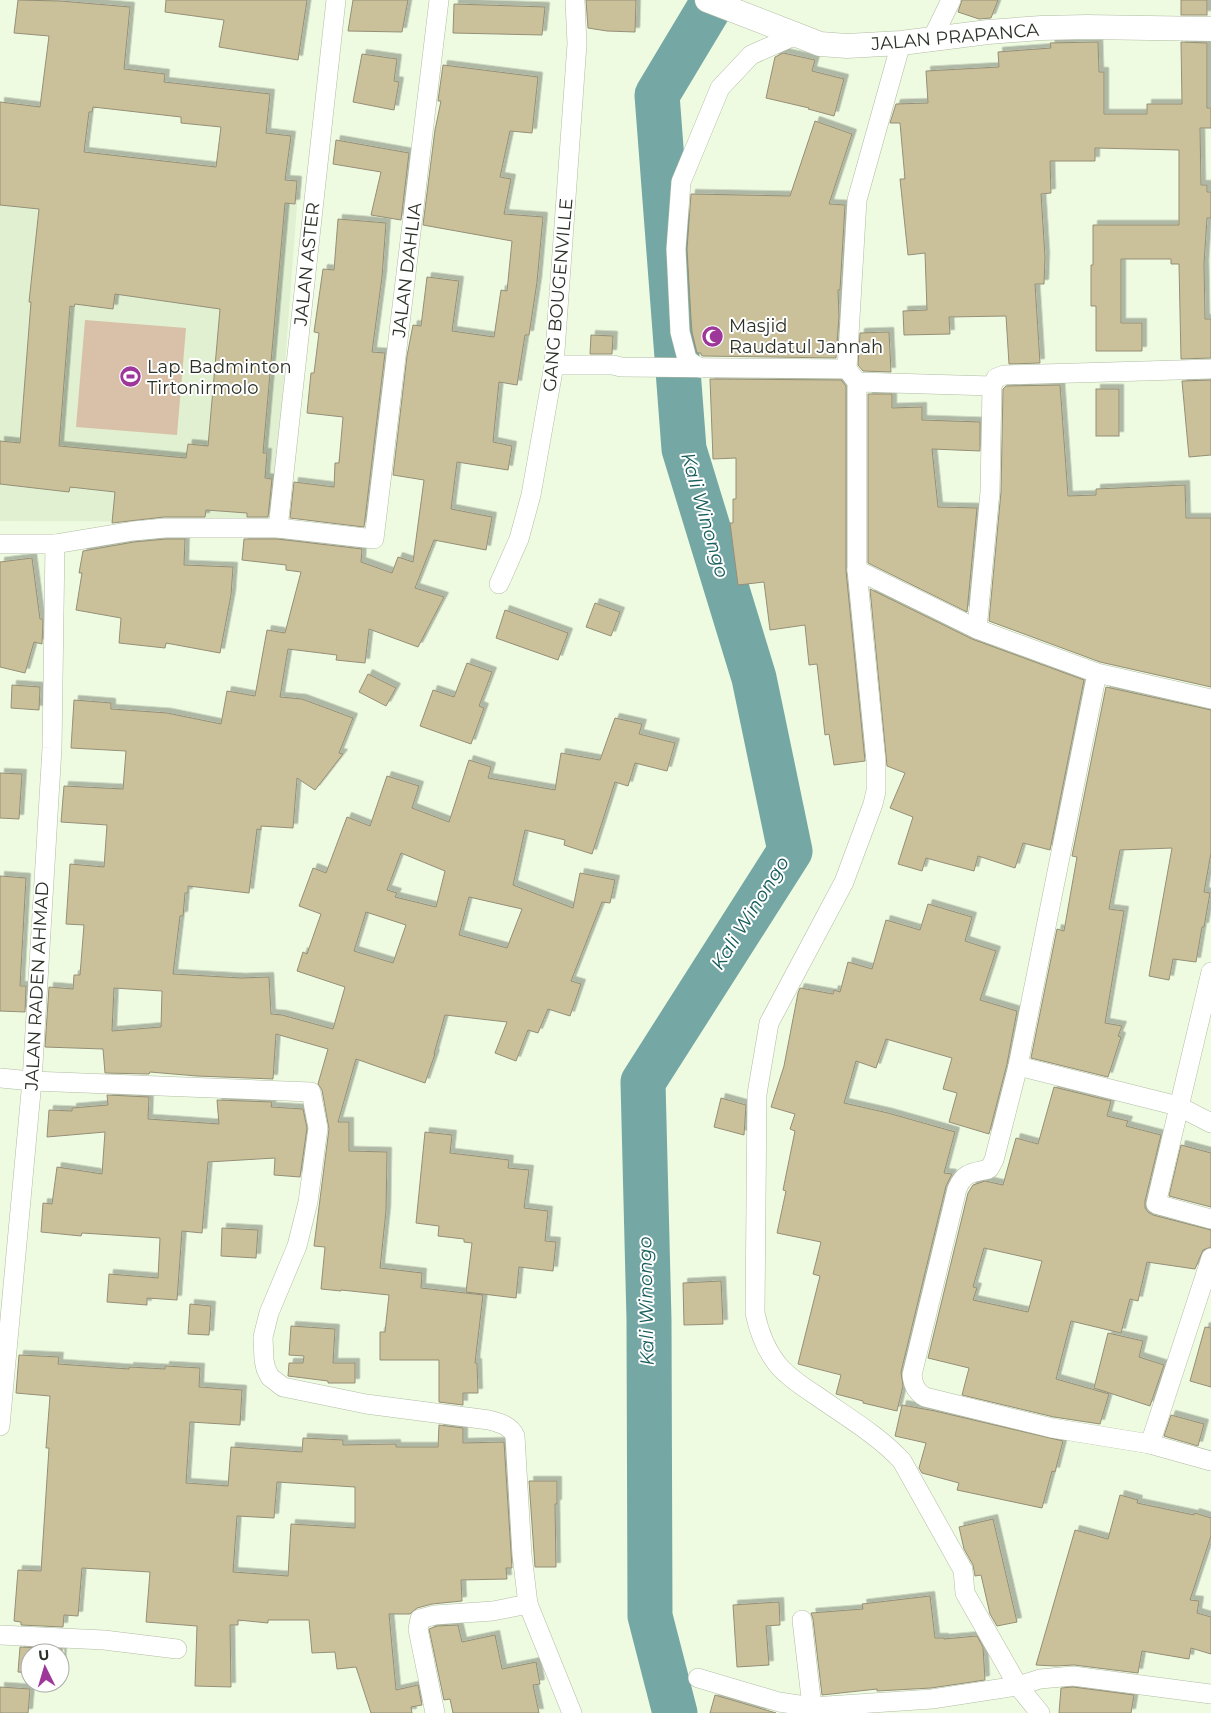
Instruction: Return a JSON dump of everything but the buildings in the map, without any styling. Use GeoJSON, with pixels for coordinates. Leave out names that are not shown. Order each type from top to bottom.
{"type":"FeatureCollection","features":[{"type":"Feature","properties":{"kind":"street","name":"JALAN ASTER"},"geometry":{"type":"LineString","coordinates":[[278,528],[336,0]]}},
{"type":"Feature","properties":{"kind":"street","name":"JALAN DAHLIA"},"geometry":{"type":"LineString","coordinates":[[278,528],[374,539],[439,0]]}},
{"type":"Feature","properties":{"kind":"street","name":"GANG BOUGENVILLE"},"geometry":{"type":"LineString","coordinates":[[499,584],[519,539],[531,495],[554,365],[577,44],[575,0]]}},
{"type":"Feature","properties":{"kind":"street","name":"JALAN PRAPANCA"},"geometry":{"type":"LineString","coordinates":[[707,0],[820,44],[847,46],[901,43],[1006,31],[1068,27],[1211,29]]}},
{"type":"Feature","properties":{"kind":"street"},"geometry":{"type":"LineString","coordinates":[[932,39],[951,0]]}},
{"type":"Feature","properties":{"kind":"street"},"geometry":{"type":"LineString","coordinates":[[696,368],[687,359],[680,332],[676,249],[681,182],[720,88],[751,55],[796,35]]}},
{"type":"Feature","properties":{"kind":"street"},"geometry":{"type":"LineString","coordinates":[[901,43],[857,200],[852,375],[857,570],[876,761],[876,791],[844,882],[769,1023],[757,1094],[755,1313],[758,1328],[765,1345],[779,1366],[799,1384],[876,1438],[902,1461],[963,1570],[965,1594],[1028,1683],[1040,1713]]}},
{"type":"Feature","properties":{"kind":"street"},"geometry":{"type":"LineString","coordinates":[[554,365],[614,365],[622,367],[696,368],[852,375],[992,386]]}},
{"type":"Feature","properties":{"kind":"street"},"geometry":{"type":"LineString","coordinates":[[977,629],[990,492],[992,386],[996,378],[1004,375],[1211,369]]}},
{"type":"Feature","properties":{"kind":"street"},"geometry":{"type":"LineString","coordinates":[[0,544],[55,544],[133,531],[165,528],[278,528]]}},
{"type":"Feature","properties":{"kind":"street","name":"JALAN RADEN AHMAD"},"geometry":{"type":"LineString","coordinates":[[0,1426],[32,1081],[50,754],[52,748],[55,544]]}},
{"type":"Feature","properties":{"kind":"street"},"geometry":{"type":"LineString","coordinates":[[857,570],[977,629],[1097,673],[1211,699]]}},
{"type":"Feature","properties":{"kind":"street"},"geometry":{"type":"LineString","coordinates":[[1097,673],[1018,1066],[994,1160],[989,1169],[968,1174],[961,1179],[912,1375],[912,1382],[919,1393],[925,1397],[1052,1428],[1150,1444],[1211,1461]]}},
{"type":"Feature","properties":{"kind":"street"},"geometry":{"type":"LineString","coordinates":[[1211,972],[1156,1204],[1211,1219]]}},
{"type":"Feature","properties":{"kind":"street"},"geometry":{"type":"LineString","coordinates":[[1018,1066],[1178,1106],[1211,1123]]}},
{"type":"Feature","properties":{"kind":"street"},"geometry":{"type":"LineString","coordinates":[[0,1078],[32,1081],[311,1092],[317,1118],[318,1134],[308,1202],[297,1246],[269,1313],[263,1337],[266,1370],[276,1383],[283,1387],[366,1404],[489,1420],[510,1428],[515,1436],[522,1555],[528,1604],[572,1713]]}},
{"type":"Feature","properties":{"kind":"street"},"geometry":{"type":"LineString","coordinates":[[1150,1444],[1211,1258]]}},
{"type":"Feature","properties":{"kind":"street"},"geometry":{"type":"LineString","coordinates":[[435,1713],[418,1629],[420,1619],[435,1615],[493,1611],[528,1604]]}},
{"type":"Feature","properties":{"kind":"street"},"geometry":{"type":"LineString","coordinates":[[802,1620],[812,1707]]}},
{"type":"Feature","properties":{"kind":"street"},"geometry":{"type":"LineString","coordinates":[[0,1635],[104,1640],[177,1648]]}},
{"type":"Feature","properties":{"kind":"street"},"geometry":{"type":"LineString","coordinates":[[698,1678],[779,1702],[812,1707],[932,1699],[1073,1676],[1211,1694]]}},
{"type":"Feature","properties":{"kind":"shaded area"},"geometry":{"type":"Polygon","coordinates":[[[0,158],[298,192],[273,522],[0,521],[0,158]]]}},
{"type":"Feature","properties":{"kind":"shaded area","name":"Lap. Badminton Tirtonirmolo"},"geometry":{"type":"Polygon","coordinates":[[[85,320],[186,328],[177,435],[76,427],[85,320]]]}},
{"type":"Feature","properties":{"kind":"waterway","name":"Kali Winongo"},"geometry":{"type":"LineString","coordinates":[[675,1713],[650,1616],[649,1320],[643,1082],[790,851],[754,678],[684,449],[657,95],[714,0]]}},
{"type":"Feature","properties":{"kind":"place","name":"Masjid Raudatul Jannah"},"geometry":{"type":"Point","coordinates":[713,336]}},
{"type":"Feature","properties":{"kind":"place","name":"Lap. Badminton Tirtonirmolo"},"geometry":{"type":"Point","coordinates":[131,377]}}]}
